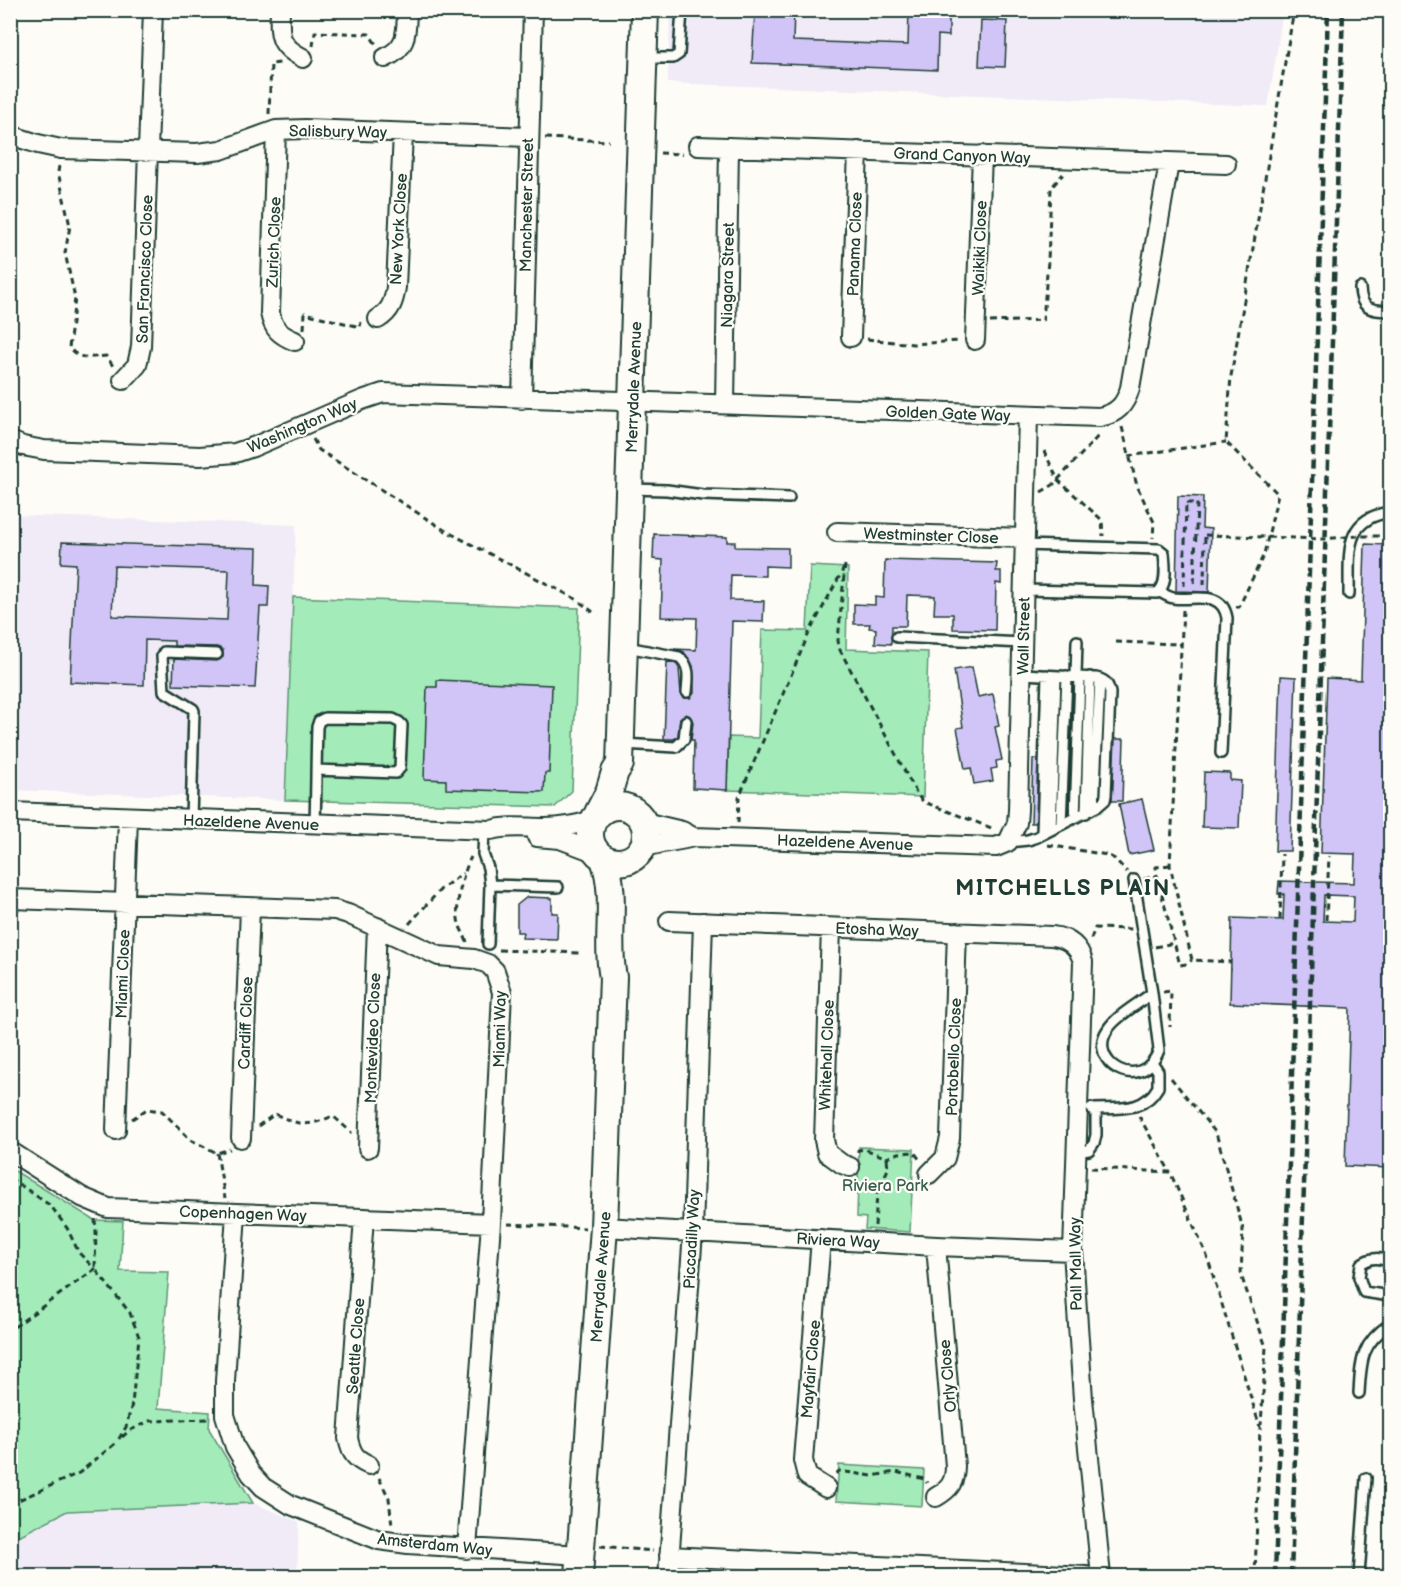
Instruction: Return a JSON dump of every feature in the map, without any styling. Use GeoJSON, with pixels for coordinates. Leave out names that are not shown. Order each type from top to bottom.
{"type":"FeatureCollection","features":[{"type":"Feature","properties":{"kind":"street","name":"San Francisco Close"},"geometry":{"type":"LineString","coordinates":[[123,380],[137,365],[141,347],[153,10]]}},
{"type":"Feature","properties":{"kind":"street"},"geometry":{"type":"LineString","coordinates":[[280,10],[280,34],[284,45],[291,52],[303,58]]}},
{"type":"Feature","properties":{"kind":"street"},"geometry":{"type":"LineString","coordinates":[[385,58],[394,53],[403,42],[407,10]]}},
{"type":"Feature","properties":{"kind":"street","name":"Manchester Street"},"geometry":{"type":"LineString","coordinates":[[522,399],[533,10]]}},
{"type":"Feature","properties":{"kind":"street","name":"Merrydale Avenue"},"geometry":{"type":"LineString","coordinates":[[596,817],[612,784],[621,754],[645,10]]}},
{"type":"Feature","properties":{"kind":"street","name":"Salisbury Way"},"geometry":{"type":"LineString","coordinates":[[10,135],[61,149],[148,152],[211,152],[276,130],[528,137]]}},
{"type":"Feature","properties":{"kind":"street","name":"Zurich Close"},"geometry":{"type":"LineString","coordinates":[[276,130],[270,313],[277,331],[284,337],[295,341]]}},
{"type":"Feature","properties":{"kind":"street","name":"New York Close"},"geometry":{"type":"LineString","coordinates":[[378,318],[386,314],[391,307],[396,287],[403,132]]}},
{"type":"Feature","properties":{"kind":"street","name":"Grand Canyon Way"},"geometry":{"type":"LineString","coordinates":[[698,146],[1226,164]]}},
{"type":"Feature","properties":{"kind":"street","name":"Niagara Street"},"geometry":{"type":"LineString","coordinates":[[725,404],[729,147]]}},
{"type":"Feature","properties":{"kind":"street","name":"Panama Close"},"geometry":{"type":"LineString","coordinates":[[851,337],[858,152]]}},
{"type":"Feature","properties":{"kind":"street","name":"Waikiki Close"},"geometry":{"type":"LineString","coordinates":[[975,340],[982,155]]}},
{"type":"Feature","properties":{"kind":"street"},"geometry":{"type":"LineString","coordinates":[[1121,408],[1130,388],[1169,163]]}},
{"type":"Feature","properties":{"kind":"street","name":"Washington Way"},"geometry":{"type":"LineString","coordinates":[[10,441],[44,450],[215,456],[253,447],[362,400],[384,393],[522,399]]}},
{"type":"Feature","properties":{"kind":"street","name":"Golden Gate Way"},"geometry":{"type":"LineString","coordinates":[[522,399],[725,404],[1028,416],[1104,416],[1121,408]]}},
{"type":"Feature","properties":{"kind":"street","name":"Wall Street"},"geometry":{"type":"LineString","coordinates":[[999,839],[1017,823],[1023,674],[1028,416]]}},
{"type":"Feature","properties":{"kind":"street","name":"Westminster Close"},"geometry":{"type":"LineString","coordinates":[[837,532],[1024,542]]}},
{"type":"Feature","properties":{"kind":"street","name":"Merrydale Avenue"},"geometry":{"type":"LineString","coordinates":[[621,754],[632,800],[641,819]]}},
{"type":"Feature","properties":{"kind":"street"},"geometry":{"type":"LineString","coordinates":[[623,806],[641,819],[646,840],[640,852],[621,862],[600,856],[590,838],[596,817],[606,808],[623,806]]}},
{"type":"Feature","properties":{"kind":"street","name":"Hazeldene Avenue"},"geometry":{"type":"LineString","coordinates":[[10,812],[487,830],[503,826],[558,827],[596,817]]}},
{"type":"Feature","properties":{"kind":"street","name":"Miami Close"},"geometry":{"type":"LineString","coordinates":[[116,1130],[128,818]]}},
{"type":"Feature","properties":{"kind":"street","name":"Hazeldene Avenue"},"geometry":{"type":"LineString","coordinates":[[641,819],[682,831],[693,837]]}},
{"type":"Feature","properties":{"kind":"street","name":"Hazeldene Avenue"},"geometry":{"type":"LineString","coordinates":[[487,830],[502,835],[560,839],[600,856]]}},
{"type":"Feature","properties":{"kind":"street","name":"Hazeldene Avenue"},"geometry":{"type":"LineString","coordinates":[[640,852],[653,844],[682,841],[693,837],[999,839]]}},
{"type":"Feature","properties":{"kind":"street","name":"Merrydale Avenue"},"geometry":{"type":"LineString","coordinates":[[613,977],[618,962],[621,902],[625,884],[640,852]]}},
{"type":"Feature","properties":{"kind":"street","name":"Merrydale Avenue"},"geometry":{"type":"LineString","coordinates":[[586,1559],[604,1227],[613,977],[609,961],[609,882],[600,856]]}},
{"type":"Feature","properties":{"kind":"street","name":"Miami Way"},"geometry":{"type":"LineString","coordinates":[[10,899],[335,910],[439,956],[481,960],[495,971],[502,992],[491,1222],[467,1549]]}},
{"type":"Feature","properties":{"kind":"street","name":"Cardiff Close"},"geometry":{"type":"LineString","coordinates":[[241,1137],[250,908]]}},
{"type":"Feature","properties":{"kind":"street","name":"Etosha Way"},"geometry":{"type":"LineString","coordinates":[[669,921],[1059,936],[1084,949]]}},
{"type":"Feature","properties":{"kind":"street","name":"Piccadilly Way"},"geometry":{"type":"LineString","coordinates":[[668,1576],[693,1232],[703,922]]}},
{"type":"Feature","properties":{"kind":"street","name":"Montevideo Close"},"geometry":{"type":"LineString","coordinates":[[368,1148],[377,927]]}},
{"type":"Feature","properties":{"kind":"street","name":"Whitehall Close"},"geometry":{"type":"LineString","coordinates":[[831,928],[824,1140],[827,1153],[842,1164],[854,1163]]}},
{"type":"Feature","properties":{"kind":"street","name":"Portobello Close"},"geometry":{"type":"LineString","coordinates":[[929,1174],[945,1158],[950,1138],[957,932]]}},
{"type":"Feature","properties":{"kind":"street","name":"Pall Mall Way"},"geometry":{"type":"LineString","coordinates":[[1084,949],[1086,1108],[1075,1160],[1073,1251],[1082,1387],[1101,1576]]}},
{"type":"Feature","properties":{"kind":"street","name":"Copenhagen Way"},"geometry":{"type":"LineString","coordinates":[[10,1151],[98,1205],[119,1209],[491,1222]]}},
{"type":"Feature","properties":{"kind":"street","name":"Amsterdam Way"},"geometry":{"type":"LineString","coordinates":[[236,1213],[225,1381],[225,1415],[228,1430],[242,1461],[251,1474],[275,1496],[291,1505],[364,1535],[391,1542],[586,1559]]}},
{"type":"Feature","properties":{"kind":"street","name":"Seattle Close"},"geometry":{"type":"LineString","coordinates":[[364,1218],[348,1438],[353,1456],[369,1465]]}},
{"type":"Feature","properties":{"kind":"street","name":"Riviera Way"},"geometry":{"type":"LineString","coordinates":[[604,1227],[936,1246],[1073,1251]]}},
{"type":"Feature","properties":{"kind":"street","name":"Mayfair Close"},"geometry":{"type":"LineString","coordinates":[[821,1239],[803,1460],[807,1476],[826,1488]]}},
{"type":"Feature","properties":{"kind":"street","name":"Orly Close"},"geometry":{"type":"LineString","coordinates":[[936,1246],[956,1466],[953,1483],[947,1491],[936,1497]]}},
{"type":"Feature","properties":{"kind":"street"},"geometry":{"type":"LineString","coordinates":[[669,1556],[795,1569],[1086,1576]]}},
{"type":"Feature","properties":{"kind":"lane"},"geometry":{"type":"LineString","coordinates":[[644,58],[673,58],[679,54],[682,10]]}},
{"type":"Feature","properties":{"kind":"lane"},"geometry":{"type":"LineString","coordinates":[[1360,288],[1360,298],[1369,308],[1390,311]]}},
{"type":"Feature","properties":{"kind":"lane"},"geometry":{"type":"LineString","coordinates":[[630,489],[668,490],[703,495],[789,498]]}},
{"type":"Feature","properties":{"kind":"lane"},"geometry":{"type":"LineString","coordinates":[[1349,594],[1352,538],[1357,527],[1364,520],[1390,512]]}},
{"type":"Feature","properties":{"kind":"lane"},"geometry":{"type":"LineString","coordinates":[[1024,542],[1152,548],[1160,549],[1164,553],[1164,585],[1160,592],[1154,594],[1024,590]]}},
{"type":"Feature","properties":{"kind":"lane"},"geometry":{"type":"LineString","coordinates":[[1160,592],[1171,597],[1212,599],[1225,609],[1227,618],[1221,753]]}},
{"type":"Feature","properties":{"kind":"lane"},"geometry":{"type":"LineString","coordinates":[[897,637],[1023,643]]}},
{"type":"Feature","properties":{"kind":"lane"},"geometry":{"type":"LineString","coordinates":[[1077,641],[1082,677],[1090,811]]}},
{"type":"Feature","properties":{"kind":"lane"},"geometry":{"type":"LineString","coordinates":[[624,647],[679,657],[688,668],[687,692]]}},
{"type":"Feature","properties":{"kind":"lane"},"geometry":{"type":"LineString","coordinates":[[191,820],[194,711],[164,691],[162,656],[164,652],[217,654]]}},
{"type":"Feature","properties":{"kind":"lane"},"geometry":{"type":"LineString","coordinates":[[999,839],[1028,840],[1090,811],[1105,800],[1107,789],[1109,685],[1082,677],[1023,674]]}},
{"type":"Feature","properties":{"kind":"lane"},"geometry":{"type":"LineString","coordinates":[[1046,831],[1052,675]]}},
{"type":"Feature","properties":{"kind":"lane"},"geometry":{"type":"LineString","coordinates":[[1075,818],[1082,677]]}},
{"type":"Feature","properties":{"kind":"lane"},"geometry":{"type":"LineString","coordinates":[[1061,824],[1082,677]]}},
{"type":"Feature","properties":{"kind":"lane"},"geometry":{"type":"LineString","coordinates":[[315,824],[316,770],[317,727],[322,719],[393,719],[402,725],[400,768],[396,773],[316,770]]}},
{"type":"Feature","properties":{"kind":"lane"},"geometry":{"type":"LineString","coordinates":[[621,754],[676,747],[684,739],[686,721]]}},
{"type":"Feature","properties":{"kind":"lane"},"geometry":{"type":"LineString","coordinates":[[487,830],[483,854],[490,885],[488,949]]}},
{"type":"Feature","properties":{"kind":"lane"},"geometry":{"type":"LineString","coordinates":[[1134,880],[1145,948],[1152,993],[1159,1040],[1159,1050],[1150,1066],[1138,1072],[1123,1071],[1110,1064],[1106,1058],[1103,1041],[1106,1031],[1152,993]]}},
{"type":"Feature","properties":{"kind":"lane"},"geometry":{"type":"LineString","coordinates":[[490,885],[558,887]]}},
{"type":"Feature","properties":{"kind":"lane"},"geometry":{"type":"LineString","coordinates":[[1086,1108],[1134,1106],[1146,1102],[1158,1087],[1158,1071],[1152,1062]]}},
{"type":"Feature","properties":{"kind":"lane"},"geometry":{"type":"LineString","coordinates":[[1390,1263],[1381,1259],[1368,1260],[1361,1264],[1359,1277],[1364,1292],[1390,1296]]}},
{"type":"Feature","properties":{"kind":"lane"},"geometry":{"type":"LineString","coordinates":[[1359,1393],[1362,1357],[1370,1341],[1390,1324]]}},
{"type":"Feature","properties":{"kind":"lane"},"geometry":{"type":"LineString","coordinates":[[1359,1576],[1366,1478]]}},
{"type":"Feature","properties":{"kind":"path"},"geometry":{"type":"LineString","coordinates":[[1225,609],[1239,607],[1264,554],[1278,495],[1226,442],[1231,376],[1294,10]]}},
{"type":"Feature","properties":{"kind":"path"},"geometry":{"type":"LineString","coordinates":[[276,130],[269,117],[271,64],[312,58],[315,32],[369,34],[385,58]]}},
{"type":"Feature","properties":{"kind":"path"},"geometry":{"type":"LineString","coordinates":[[528,137],[609,141]]}},
{"type":"Feature","properties":{"kind":"path"},"geometry":{"type":"LineString","coordinates":[[655,151],[693,154],[698,146]]}},
{"type":"Feature","properties":{"kind":"path"},"geometry":{"type":"LineString","coordinates":[[61,149],[58,172],[70,226],[65,253],[75,298],[69,348],[76,356],[84,358],[106,356],[123,380]]}},
{"type":"Feature","properties":{"kind":"path"},"geometry":{"type":"LineString","coordinates":[[851,337],[913,344],[975,340],[990,322],[1043,320],[1051,188],[1066,171],[1085,159]]}},
{"type":"Feature","properties":{"kind":"path"},"geometry":{"type":"LineString","coordinates":[[295,341],[303,341],[305,314],[360,327],[362,315],[378,318]]}},
{"type":"Feature","properties":{"kind":"path"},"geometry":{"type":"LineString","coordinates":[[1121,408],[1121,423],[1128,456],[1137,486],[1154,522],[1152,548]]}},
{"type":"Feature","properties":{"kind":"path"},"geometry":{"type":"LineString","coordinates":[[1025,492],[1044,491],[1058,480],[1104,429],[1104,416]]}},
{"type":"Feature","properties":{"kind":"path"},"geometry":{"type":"LineString","coordinates":[[305,424],[319,450],[446,531],[576,599],[593,612]]}},
{"type":"Feature","properties":{"kind":"path"},"geometry":{"type":"LineString","coordinates":[[1128,456],[1226,442]]}},
{"type":"Feature","properties":{"kind":"path"},"geometry":{"type":"LineString","coordinates":[[1044,450],[1058,480],[1102,520],[1103,547]]}},
{"type":"Feature","properties":{"kind":"path"},"geometry":{"type":"LineString","coordinates":[[1192,960],[1170,865],[1184,598],[1186,503],[1197,503],[1194,587],[1204,587],[1205,535],[1323,539],[1390,536]]}},
{"type":"Feature","properties":{"kind":"path"},"geometry":{"type":"LineString","coordinates":[[738,825],[739,797],[809,633],[845,565],[838,641],[840,650],[918,796],[924,802],[999,839]]}},
{"type":"Feature","properties":{"kind":"path"},"geometry":{"type":"LineString","coordinates":[[1116,642],[1181,644]]}},
{"type":"Feature","properties":{"kind":"path"},"geometry":{"type":"LineString","coordinates":[[1041,844],[1107,855],[1115,859],[1134,880]]}},
{"type":"Feature","properties":{"kind":"path"},"geometry":{"type":"LineString","coordinates":[[1280,919],[1282,854]]}},
{"type":"Feature","properties":{"kind":"path"},"geometry":{"type":"LineString","coordinates":[[1326,920],[1329,856]]}},
{"type":"Feature","properties":{"kind":"path"},"geometry":{"type":"LineString","coordinates":[[1170,865],[1156,867],[1180,964],[1186,964],[1192,960],[1231,962]]}},
{"type":"Feature","properties":{"kind":"path"},"geometry":{"type":"LineString","coordinates":[[404,930],[441,890],[463,873],[459,922],[471,949]]}},
{"type":"Feature","properties":{"kind":"path"},"geometry":{"type":"LineString","coordinates":[[1084,949],[1095,928],[1142,929]]}},
{"type":"Feature","properties":{"kind":"path"},"geometry":{"type":"LineString","coordinates":[[1145,948],[1174,944]]}},
{"type":"Feature","properties":{"kind":"path"},"geometry":{"type":"LineString","coordinates":[[488,949],[581,953]]}},
{"type":"Feature","properties":{"kind":"path"},"geometry":{"type":"LineString","coordinates":[[1152,993],[1171,991],[1170,1027]]}},
{"type":"Feature","properties":{"kind":"path"},"geometry":{"type":"LineString","coordinates":[[1168,1074],[1216,1133],[1243,1229],[1241,1275],[1266,1347],[1260,1427],[1256,1576]]}},
{"type":"Feature","properties":{"kind":"path"},"geometry":{"type":"LineString","coordinates":[[1134,1106],[1170,1172],[1207,1256],[1260,1427]]}},
{"type":"Feature","properties":{"kind":"path"},"geometry":{"type":"LineString","coordinates":[[116,1130],[147,1109],[162,1111],[191,1140],[217,1153],[228,1150],[241,1137],[275,1114],[294,1123],[312,1125],[333,1116],[368,1148]]}},
{"type":"Feature","properties":{"kind":"path"},"geometry":{"type":"LineString","coordinates":[[854,1163],[858,1150],[865,1149],[887,1158],[899,1153],[914,1152],[929,1174]]}},
{"type":"Feature","properties":{"kind":"path"},"geometry":{"type":"LineString","coordinates":[[217,1153],[226,1200],[236,1213]]}},
{"type":"Feature","properties":{"kind":"path"},"geometry":{"type":"LineString","coordinates":[[873,1242],[877,1193],[888,1169],[887,1158]]}},
{"type":"Feature","properties":{"kind":"path"},"geometry":{"type":"LineString","coordinates":[[1075,1160],[1170,1172]]}},
{"type":"Feature","properties":{"kind":"path"},"geometry":{"type":"LineString","coordinates":[[10,1178],[51,1206],[67,1228],[79,1253],[95,1269],[130,1313],[140,1337],[132,1404],[126,1427],[117,1442]]}},
{"type":"Feature","properties":{"kind":"path"},"geometry":{"type":"LineString","coordinates":[[95,1269],[94,1220],[98,1205]]}},
{"type":"Feature","properties":{"kind":"path"},"geometry":{"type":"LineString","coordinates":[[491,1222],[570,1228],[604,1227]]}},
{"type":"Feature","properties":{"kind":"path"},"geometry":{"type":"LineString","coordinates":[[10,1330],[95,1269]]}},
{"type":"Feature","properties":{"kind":"path"},"geometry":{"type":"LineString","coordinates":[[10,1504],[79,1473],[129,1431],[148,1421],[208,1420],[213,1411],[225,1415]]}},
{"type":"Feature","properties":{"kind":"path"},"geometry":{"type":"LineString","coordinates":[[369,1465],[381,1481],[389,1498],[391,1542]]}},
{"type":"Feature","properties":{"kind":"path"},"geometry":{"type":"LineString","coordinates":[[826,1488],[839,1471],[872,1476],[896,1472],[924,1479],[936,1497]]}},
{"type":"Feature","properties":{"kind":"path"},"geometry":{"type":"LineString","coordinates":[[586,1559],[657,1551],[669,1556]]}},
{"type":"Feature","properties":{"kind":"shaded area"},"geometry":{"type":"Polygon","coordinates":[[[670,11],[1283,11],[1268,106],[668,83],[670,11]]]}},
{"type":"Feature","properties":{"kind":"shaded area"},"geometry":{"type":"Polygon","coordinates":[[[11,515],[296,525],[285,800],[11,790],[11,515]]]}},
{"type":"Feature","properties":{"kind":"shaded area"},"geometry":{"type":"Polygon","coordinates":[[[253,1503],[299,1522],[297,1576],[11,1576],[11,1540],[67,1511],[253,1503]]]}},
{"type":"Feature","properties":{"kind":"green space"},"geometry":{"type":"Polygon","coordinates":[[[810,566],[848,568],[846,649],[928,652],[923,797],[727,790],[729,737],[758,738],[762,630],[807,631],[810,566]]]}},
{"type":"Feature","properties":{"kind":"green space"},"geometry":{"type":"Polygon","coordinates":[[[293,597],[579,608],[572,791],[555,807],[285,800],[293,597]]]}},
{"type":"Feature","properties":{"kind":"green space","name":"Riviera Park"},"geometry":{"type":"Polygon","coordinates":[[[859,1147],[914,1149],[910,1232],[865,1229],[866,1218],[857,1217],[859,1147]]]}},
{"type":"Feature","properties":{"kind":"green space"},"geometry":{"type":"Polygon","coordinates":[[[10,1168],[94,1220],[123,1221],[120,1271],[169,1272],[158,1408],[210,1412],[209,1429],[253,1503],[67,1511],[11,1540],[10,1168]]]}},
{"type":"Feature","properties":{"kind":"green space"},"geometry":{"type":"Polygon","coordinates":[[[839,1465],[924,1470],[922,1506],[836,1501],[839,1465]]]}},
{"type":"Feature","properties":{"kind":"building"},"geometry":{"type":"Polygon","coordinates":[[[755,10],[794,10],[793,41],[908,45],[909,10],[934,10],[934,14],[949,15],[949,36],[938,35],[937,70],[752,63],[755,10]]]}},
{"type":"Feature","properties":{"kind":"building"},"geometry":{"type":"Polygon","coordinates":[[[981,20],[1007,21],[1005,67],[979,66],[981,20]]]}},
{"type":"Feature","properties":{"kind":"building"},"geometry":{"type":"Polygon","coordinates":[[[1178,496],[1203,497],[1202,528],[1211,529],[1209,592],[1176,591],[1178,496]]]}},
{"type":"Feature","properties":{"kind":"building"},"geometry":{"type":"Polygon","coordinates":[[[654,534],[727,537],[727,542],[735,542],[735,547],[788,548],[788,567],[765,566],[765,576],[731,575],[730,600],[764,601],[763,622],[732,621],[727,790],[693,788],[694,740],[691,740],[693,722],[690,716],[686,714],[680,718],[678,736],[674,739],[664,739],[667,662],[676,663],[679,668],[681,694],[684,698],[690,698],[694,693],[693,666],[684,652],[674,649],[696,650],[697,618],[661,617],[663,560],[653,559],[654,534]]]}},
{"type":"Feature","properties":{"kind":"building"},"geometry":{"type":"Polygon","coordinates":[[[62,542],[257,548],[256,585],[269,586],[268,607],[260,607],[255,688],[173,685],[174,659],[217,661],[223,657],[223,650],[217,647],[174,646],[174,641],[145,640],[144,685],[70,682],[76,564],[61,563],[62,542]],[[114,566],[112,616],[227,620],[229,570],[114,566]]]}},
{"type":"Feature","properties":{"kind":"building"},"geometry":{"type":"Polygon","coordinates":[[[1365,544],[1390,545],[1390,1168],[1345,1166],[1350,1008],[1230,1003],[1232,918],[1283,920],[1284,894],[1278,894],[1279,881],[1354,883],[1355,854],[1321,853],[1327,678],[1361,680],[1365,544]],[[1324,895],[1323,921],[1353,922],[1354,896],[1324,895]]]}},
{"type":"Feature","properties":{"kind":"building"},"geometry":{"type":"Polygon","coordinates":[[[885,560],[997,563],[996,571],[1001,571],[1001,584],[996,583],[995,630],[953,629],[953,614],[934,614],[935,596],[907,595],[906,626],[892,626],[891,644],[875,643],[876,629],[869,628],[870,624],[854,624],[854,604],[875,605],[875,597],[884,598],[885,560]]]}},
{"type":"Feature","properties":{"kind":"building"},"geometry":{"type":"Polygon","coordinates":[[[972,667],[978,697],[993,694],[999,726],[995,727],[1002,760],[996,761],[997,768],[991,769],[993,781],[974,784],[971,768],[965,769],[957,728],[963,727],[954,670],[972,667]]]}},
{"type":"Feature","properties":{"kind":"building"},"geometry":{"type":"Polygon","coordinates":[[[1281,676],[1296,677],[1290,851],[1275,851],[1281,676]]]}},
{"type":"Feature","properties":{"kind":"building"},"geometry":{"type":"Polygon","coordinates":[[[437,680],[552,685],[549,773],[545,773],[544,792],[446,789],[446,780],[424,779],[427,687],[437,687],[437,680]]]}},
{"type":"Feature","properties":{"kind":"building"},"geometry":{"type":"Polygon","coordinates":[[[1115,739],[1124,739],[1122,801],[1112,801],[1115,739]]]}},
{"type":"Feature","properties":{"kind":"building"},"geometry":{"type":"Polygon","coordinates":[[[1033,759],[1038,759],[1036,823],[1031,823],[1033,759]]]}},
{"type":"Feature","properties":{"kind":"building"},"geometry":{"type":"Polygon","coordinates":[[[1204,772],[1230,773],[1230,780],[1241,781],[1239,828],[1202,827],[1204,772]]]}},
{"type":"Feature","properties":{"kind":"building"},"geometry":{"type":"Polygon","coordinates":[[[1142,799],[1154,850],[1129,855],[1119,804],[1142,799]]]}},
{"type":"Feature","properties":{"kind":"building"},"geometry":{"type":"Polygon","coordinates":[[[527,897],[552,898],[552,913],[558,913],[557,939],[522,938],[523,932],[517,932],[517,905],[527,897]]]}},
{"type":"Feature","properties":{"kind":"railway"},"geometry":{"type":"LineString","coordinates":[[1275,1576],[1328,10]]}},
{"type":"Feature","properties":{"kind":"railway"},"geometry":{"type":"LineString","coordinates":[[1291,1576],[1343,10]]}},
{"type":"Feature","properties":{"kind":"district","name":"MITCHELLS PLAIN"},"geometry":{"type":"Point","coordinates":[1063,887]}}]}
